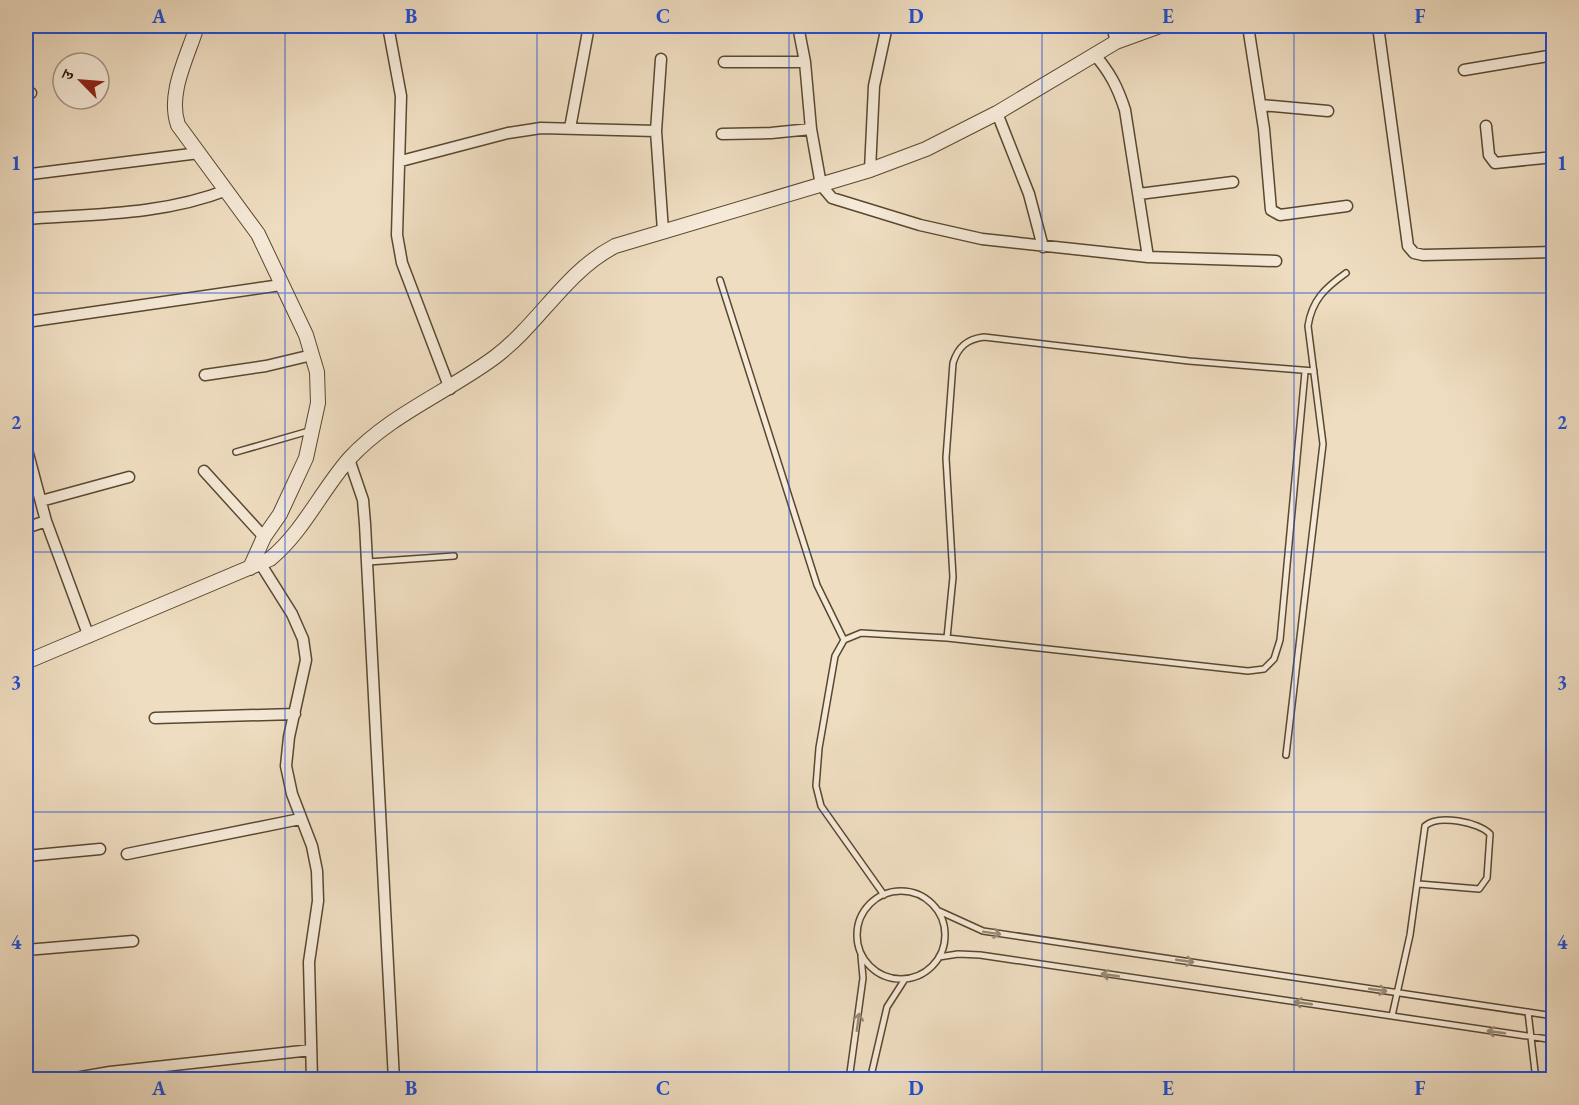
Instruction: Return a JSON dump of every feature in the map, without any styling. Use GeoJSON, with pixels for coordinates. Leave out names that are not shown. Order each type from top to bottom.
{"type":"FeatureCollection","features":[{"type":"Feature","properties":{"kind":"street"},"geometry":{"type":"LineString","coordinates":[[197,26],[174,99],[173,112],[178,124],[258,234],[306,335],[317,372],[318,403],[314,430],[306,458],[284,506],[264,537],[255,566]]}},
{"type":"Feature","properties":{"kind":"street"},"geometry":{"type":"LineString","coordinates":[[388,26],[402,96],[397,235],[402,263],[450,388]]}},
{"type":"Feature","properties":{"kind":"street"},"geometry":{"type":"LineString","coordinates":[[570,128],[589,26]]}},
{"type":"Feature","properties":{"kind":"street"},"geometry":{"type":"LineString","coordinates":[[798,26],[805,62],[811,129],[821,185],[826,192],[840,201],[920,225],[982,239],[1148,257],[1276,261]]}},
{"type":"Feature","properties":{"kind":"street"},"geometry":{"type":"LineString","coordinates":[[870,170],[874,86],[887,26]]}},
{"type":"Feature","properties":{"kind":"street"},"geometry":{"type":"LineString","coordinates":[[1112,26],[1116,42]]}},
{"type":"Feature","properties":{"kind":"street"},"geometry":{"type":"LineString","coordinates":[[26,662],[255,566],[286,545],[349,459],[387,427],[496,356],[527,329],[575,273],[593,257],[615,246],[870,170],[926,149],[997,113],[1116,42],[1160,26]]}},
{"type":"Feature","properties":{"kind":"street"},"geometry":{"type":"LineString","coordinates":[[1248,26],[1261,105],[1274,213],[1280,215],[1347,206]]}},
{"type":"Feature","properties":{"kind":"street"},"geometry":{"type":"LineString","coordinates":[[1377,26],[1408,246],[1414,253],[1423,255],[1554,252]]}},
{"type":"Feature","properties":{"kind":"street"},"geometry":{"type":"LineString","coordinates":[[1094,54],[1109,71],[1119,89],[1125,110],[1148,257]]}},
{"type":"Feature","properties":{"kind":"street"},"geometry":{"type":"LineString","coordinates":[[1464,70],[1554,55]]}},
{"type":"Feature","properties":{"kind":"street"},"geometry":{"type":"LineString","coordinates":[[661,59],[656,131],[663,231]]}},
{"type":"Feature","properties":{"kind":"street"},"geometry":{"type":"LineString","coordinates":[[724,62],[805,62]]}},
{"type":"Feature","properties":{"kind":"street"},"geometry":{"type":"LineString","coordinates":[[1261,105],[1328,111]]}},
{"type":"Feature","properties":{"kind":"street"},"geometry":{"type":"LineString","coordinates":[[997,113],[1029,194],[1043,247]]}},
{"type":"Feature","properties":{"kind":"street"},"geometry":{"type":"LineString","coordinates":[[1486,126],[1489,155],[1495,163],[1554,157]]}},
{"type":"Feature","properties":{"kind":"street"},"geometry":{"type":"LineString","coordinates":[[401,161],[508,133],[570,128],[656,131]]}},
{"type":"Feature","properties":{"kind":"street"},"geometry":{"type":"LineString","coordinates":[[722,134],[771,134],[811,129]]}},
{"type":"Feature","properties":{"kind":"street"},"geometry":{"type":"LineString","coordinates":[[31,174],[199,153]]}},
{"type":"Feature","properties":{"kind":"street"},"geometry":{"type":"LineString","coordinates":[[1139,194],[1233,182]]}},
{"type":"Feature","properties":{"kind":"street"},"geometry":{"type":"LineString","coordinates":[[26,219],[168,208],[198,202],[227,190]]}},
{"type":"Feature","properties":{"kind":"street"},"geometry":{"type":"LineString","coordinates":[[26,322],[281,285]]}},
{"type":"Feature","properties":{"kind":"street"},"geometry":{"type":"LineString","coordinates":[[205,375],[266,366],[312,355]]}},
{"type":"Feature","properties":{"kind":"street"},"geometry":{"type":"LineString","coordinates":[[26,446],[46,521],[89,637]]}},
{"type":"Feature","properties":{"kind":"street"},"geometry":{"type":"LineString","coordinates":[[349,459],[363,500],[368,562],[394,1080]]}},
{"type":"Feature","properties":{"kind":"street"},"geometry":{"type":"LineString","coordinates":[[204,471],[264,537]]}},
{"type":"Feature","properties":{"kind":"street"},"geometry":{"type":"LineString","coordinates":[[41,501],[129,477]]}},
{"type":"Feature","properties":{"kind":"street"},"geometry":{"type":"LineString","coordinates":[[26,528],[46,521]]}},
{"type":"Feature","properties":{"kind":"street"},"geometry":{"type":"LineString","coordinates":[[255,566],[292,614],[303,639],[306,660],[286,766],[300,819],[312,846],[317,871],[318,902],[309,962],[312,1080]]}},
{"type":"Feature","properties":{"kind":"street"},"geometry":{"type":"LineString","coordinates":[[155,718],[295,714]]}},
{"type":"Feature","properties":{"kind":"street"},"geometry":{"type":"LineString","coordinates":[[126,854],[300,819]]}},
{"type":"Feature","properties":{"kind":"street"},"geometry":{"type":"LineString","coordinates":[[26,856],[100,849]]}},
{"type":"Feature","properties":{"kind":"street"},"geometry":{"type":"LineString","coordinates":[[26,950],[133,941]]}},
{"type":"Feature","properties":{"kind":"street"},"geometry":{"type":"LineString","coordinates":[[64,1080],[311,1050]]}},
{"type":"Feature","properties":{"kind":"lane"},"geometry":{"type":"LineString","coordinates":[[1286,754],[1323,444],[1308,327],[1310,310],[1318,296],[1346,273]]}},
{"type":"Feature","properties":{"kind":"lane"},"geometry":{"type":"LineString","coordinates":[[720,280],[817,585],[844,640]]}},
{"type":"Feature","properties":{"kind":"lane"},"geometry":{"type":"LineString","coordinates":[[947,638],[953,577],[946,458],[953,363],[956,352],[963,344],[974,338],[984,337],[1305,372],[1314,371]]}},
{"type":"Feature","properties":{"kind":"lane"},"geometry":{"type":"LineString","coordinates":[[884,895],[821,806],[816,786],[819,748],[835,657],[844,640],[861,633],[947,638],[1172,664],[1248,671],[1264,669],[1274,659],[1280,640],[1305,372]]}},
{"type":"Feature","properties":{"kind":"lane"},"geometry":{"type":"LineString","coordinates":[[236,452],[314,430]]}},
{"type":"Feature","properties":{"kind":"lane"},"geometry":{"type":"LineString","coordinates":[[368,562],[454,556]]}},
{"type":"Feature","properties":{"kind":"lane"},"geometry":{"type":"LineString","coordinates":[[1392,1016],[1419,884],[1423,832],[1431,821],[1477,825],[1490,834],[1487,878],[1479,889],[1463,890],[1419,884]]}},
{"type":"Feature","properties":{"kind":"lane"},"geometry":{"type":"LineString","coordinates":[[849,1080],[863,978],[858,929],[862,915],[871,903],[884,895],[910,892],[922,896],[939,911],[983,931],[1554,1016]]}},
{"type":"Feature","properties":{"kind":"lane"},"geometry":{"type":"LineString","coordinates":[[860,951],[877,972],[890,978],[905,979],[918,976],[931,967],[939,957],[945,943],[945,925],[939,911]]}},
{"type":"Feature","properties":{"kind":"lane"},"geometry":{"type":"LineString","coordinates":[[939,957],[958,954],[980,956],[1554,1040]]}},
{"type":"Feature","properties":{"kind":"lane"},"geometry":{"type":"LineString","coordinates":[[870,1080],[887,1007],[905,979]]}},
{"type":"Feature","properties":{"kind":"lane"},"geometry":{"type":"LineString","coordinates":[[1528,1012],[1536,1080]]}}]}
